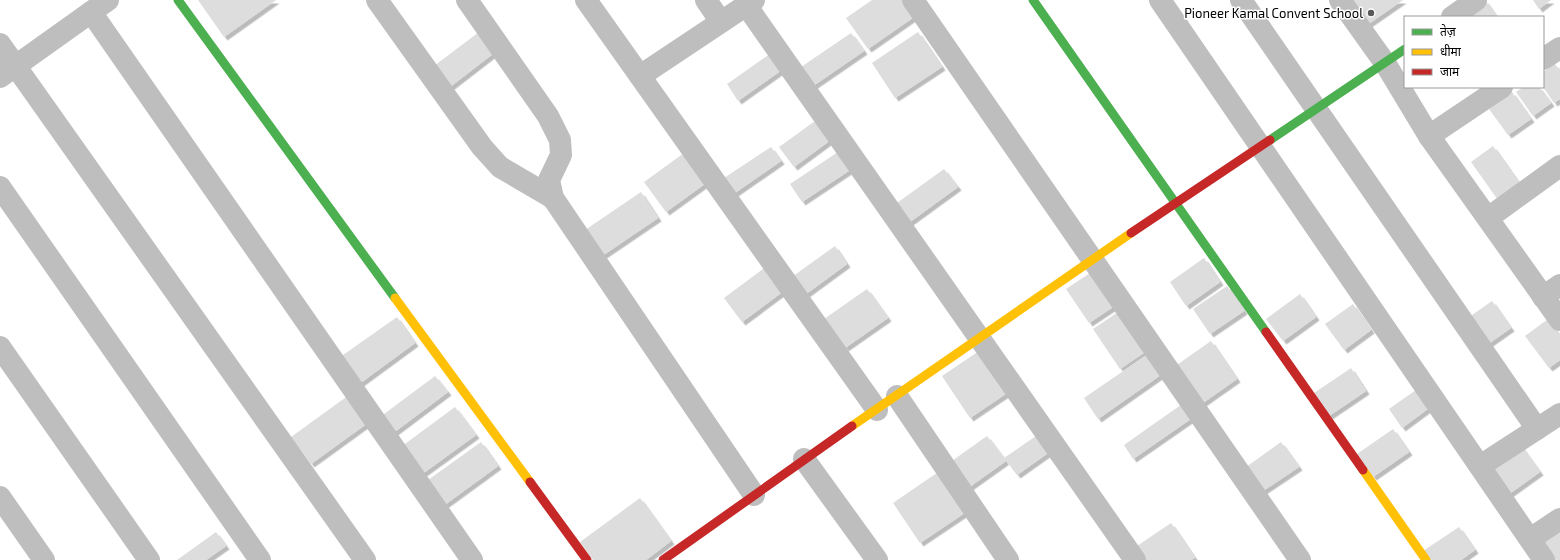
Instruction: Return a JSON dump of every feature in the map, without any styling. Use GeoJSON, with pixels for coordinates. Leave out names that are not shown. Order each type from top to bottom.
{"type":"FeatureCollection","features":[{"type":"Feature","properties":{"kind":"street"},"geometry":{"type":"LineString","coordinates":[[178,0],[587,560]]}},
{"type":"Feature","properties":{"kind":"street"},"geometry":{"type":"LineString","coordinates":[[378,0],[482,147],[500,167],[554,198]]}},
{"type":"Feature","properties":{"kind":"street"},"geometry":{"type":"LineString","coordinates":[[467,0],[548,116],[560,140],[561,155],[549,180],[554,198],[754,495]]}},
{"type":"Feature","properties":{"kind":"street"},"geometry":{"type":"LineString","coordinates":[[586,0],[877,410]]}},
{"type":"Feature","properties":{"kind":"street"},"geometry":{"type":"LineString","coordinates":[[706,0],[721,22]]}},
{"type":"Feature","properties":{"kind":"street"},"geometry":{"type":"LineString","coordinates":[[913,0],[1091,260],[1300,560]]}},
{"type":"Feature","properties":{"kind":"street"},"geometry":{"type":"LineString","coordinates":[[1033,0],[1426,560]]}},
{"type":"Feature","properties":{"kind":"street"},"geometry":{"type":"LineString","coordinates":[[1160,0],[1544,560]]}},
{"type":"Feature","properties":{"kind":"street"},"geometry":{"type":"LineString","coordinates":[[1241,0],[1537,429]]}},
{"type":"Feature","properties":{"kind":"street"},"geometry":{"type":"LineString","coordinates":[[1340,0],[1385,63],[1429,136],[1488,218],[1551,291],[1560,320]]}},
{"type":"Feature","properties":{"kind":"street"},"geometry":{"type":"LineString","coordinates":[[1453,16],[1476,0]]}},
{"type":"Feature","properties":{"kind":"street"},"geometry":{"type":"LineString","coordinates":[[640,76],[750,3],[1134,560]]}},
{"type":"Feature","properties":{"kind":"street"},"geometry":{"type":"LineString","coordinates":[[8,72],[100,6],[472,560]]}},
{"type":"Feature","properties":{"kind":"street"},"geometry":{"type":"LineString","coordinates":[[0,44],[8,72],[365,560]]}},
{"type":"Feature","properties":{"kind":"street"},"geometry":{"type":"LineString","coordinates":[[1544,58],[1560,48]]}},
{"type":"Feature","properties":{"kind":"street"},"geometry":{"type":"LineString","coordinates":[[663,560],[804,459],[877,410],[1091,260],[1404,50]]}},
{"type":"Feature","properties":{"kind":"street"},"geometry":{"type":"LineString","coordinates":[[1429,136],[1501,88]]}},
{"type":"Feature","properties":{"kind":"street"},"geometry":{"type":"LineString","coordinates":[[1488,218],[1560,166]]}},
{"type":"Feature","properties":{"kind":"street"},"geometry":{"type":"LineString","coordinates":[[0,187],[260,560]]}},
{"type":"Feature","properties":{"kind":"street"},"geometry":{"type":"LineString","coordinates":[[0,347],[149,560]]}},
{"type":"Feature","properties":{"kind":"street"},"geometry":{"type":"LineString","coordinates":[[897,396],[1008,560]]}},
{"type":"Feature","properties":{"kind":"street"},"geometry":{"type":"LineString","coordinates":[[1480,466],[1560,414]]}},
{"type":"Feature","properties":{"kind":"street"},"geometry":{"type":"LineString","coordinates":[[804,459],[877,560]]}},
{"type":"Feature","properties":{"kind":"street"},"geometry":{"type":"LineString","coordinates":[[0,497],[44,560]]}},
{"type":"Feature","properties":{"kind":"street"},"geometry":{"type":"LineString","coordinates":[[1530,540],[1560,519]]}},
{"type":"Feature","properties":{"kind":"building"},"geometry":{"type":"Polygon","coordinates":[[[198,0],[276,0],[224,37],[198,0]]]}},
{"type":"Feature","properties":{"kind":"building"},"geometry":{"type":"Polygon","coordinates":[[[872,0],[902,0],[914,17],[868,49],[846,18],[872,0]]]}},
{"type":"Feature","properties":{"kind":"building","name":"Pioneer Kamal Convent School"},"geometry":{"type":"Polygon","coordinates":[[[1349,0],[1403,0],[1367,25],[1349,0]]]}},
{"type":"Feature","properties":{"kind":"building"},"geometry":{"type":"Polygon","coordinates":[[[1485,0],[1496,16],[1471,16],[1468,12],[1485,0]]]}},
{"type":"Feature","properties":{"kind":"building"},"geometry":{"type":"Polygon","coordinates":[[[1533,0],[1551,0],[1539,9],[1533,0]]]}},
{"type":"Feature","properties":{"kind":"building"},"geometry":{"type":"Polygon","coordinates":[[[479,32],[494,53],[450,87],[434,66],[479,32]]]}},
{"type":"Feature","properties":{"kind":"building"},"geometry":{"type":"Polygon","coordinates":[[[918,32],[942,67],[895,98],[872,63],[918,32]]]}},
{"type":"Feature","properties":{"kind":"building"},"geometry":{"type":"Polygon","coordinates":[[[851,33],[864,51],[813,86],[801,67],[851,33]]]}},
{"type":"Feature","properties":{"kind":"building"},"geometry":{"type":"Polygon","coordinates":[[[774,51],[786,67],[738,101],[727,84],[774,51]]]}},
{"type":"Feature","properties":{"kind":"building"},"geometry":{"type":"Polygon","coordinates":[[[1555,64],[1560,71],[1560,99],[1554,103],[1544,88],[1544,71],[1555,64]]]}},
{"type":"Feature","properties":{"kind":"building"},"geometry":{"type":"Polygon","coordinates":[[[1522,88],[1540,88],[1551,103],[1533,116],[1516,92],[1522,88]]]}},
{"type":"Feature","properties":{"kind":"building"},"geometry":{"type":"Polygon","coordinates":[[[1512,92],[1531,119],[1508,135],[1489,109],[1512,92]]]}},
{"type":"Feature","properties":{"kind":"building"},"geometry":{"type":"Polygon","coordinates":[[[822,116],[836,136],[794,167],[779,147],[822,116]]]}},
{"type":"Feature","properties":{"kind":"building"},"geometry":{"type":"Polygon","coordinates":[[[1493,146],[1520,184],[1498,200],[1471,162],[1493,146]]]}},
{"type":"Feature","properties":{"kind":"building"},"geometry":{"type":"Polygon","coordinates":[[[771,147],[781,161],[732,195],[721,180],[771,147]]]}},
{"type":"Feature","properties":{"kind":"building"},"geometry":{"type":"Polygon","coordinates":[[[838,152],[850,170],[802,202],[790,184],[838,152]]]}},
{"type":"Feature","properties":{"kind":"building"},"geometry":{"type":"Polygon","coordinates":[[[684,153],[706,183],[666,212],[644,182],[684,153]]]}},
{"type":"Feature","properties":{"kind":"building"},"geometry":{"type":"Polygon","coordinates":[[[944,169],[958,187],[903,227],[890,208],[944,169]]]}},
{"type":"Feature","properties":{"kind":"building"},"geometry":{"type":"Polygon","coordinates":[[[641,192],[658,218],[602,256],[585,230],[641,192]]]}},
{"type":"Feature","properties":{"kind":"building"},"geometry":{"type":"Polygon","coordinates":[[[835,246],[847,264],[802,297],[789,279],[835,246]]]}},
{"type":"Feature","properties":{"kind":"building"},"geometry":{"type":"Polygon","coordinates":[[[1204,258],[1220,282],[1186,306],[1170,282],[1204,258]]]}},
{"type":"Feature","properties":{"kind":"building"},"geometry":{"type":"Polygon","coordinates":[[[767,266],[785,290],[742,322],[724,298],[767,266]]]}},
{"type":"Feature","properties":{"kind":"building"},"geometry":{"type":"Polygon","coordinates":[[[1093,271],[1116,305],[1089,323],[1066,289],[1093,271]]]}},
{"type":"Feature","properties":{"kind":"building"},"geometry":{"type":"Polygon","coordinates":[[[1227,286],[1244,311],[1210,334],[1193,309],[1227,286]]]}},
{"type":"Feature","properties":{"kind":"building"},"geometry":{"type":"Polygon","coordinates":[[[867,289],[888,318],[845,348],[824,319],[867,289]]]}},
{"type":"Feature","properties":{"kind":"building"},"geometry":{"type":"Polygon","coordinates":[[[1300,294],[1316,317],[1283,341],[1266,319],[1300,294]]]}},
{"type":"Feature","properties":{"kind":"building"},"geometry":{"type":"Polygon","coordinates":[[[1492,301],[1511,328],[1484,347],[1465,320],[1492,301]]]}},
{"type":"Feature","properties":{"kind":"building"},"geometry":{"type":"Polygon","coordinates":[[[1353,304],[1371,330],[1344,350],[1325,324],[1353,304]]]}},
{"type":"Feature","properties":{"kind":"building"},"geometry":{"type":"Polygon","coordinates":[[[1121,310],[1148,350],[1120,369],[1093,329],[1121,310]]]}},
{"type":"Feature","properties":{"kind":"building"},"geometry":{"type":"Polygon","coordinates":[[[397,317],[415,343],[355,387],[336,360],[397,317]]]}},
{"type":"Feature","properties":{"kind":"building"},"geometry":{"type":"Polygon","coordinates":[[[1548,319],[1560,336],[1560,360],[1549,368],[1525,336],[1548,319]]]}},
{"type":"Feature","properties":{"kind":"building"},"geometry":{"type":"Polygon","coordinates":[[[1211,341],[1237,379],[1200,405],[1174,367],[1211,341]]]}},
{"type":"Feature","properties":{"kind":"building"},"geometry":{"type":"Polygon","coordinates":[[[979,351],[1007,393],[970,418],[942,376],[979,351]]]}},
{"type":"Feature","properties":{"kind":"building"},"geometry":{"type":"Polygon","coordinates":[[[1151,352],[1165,372],[1098,419],[1084,398],[1151,352]]]}},
{"type":"Feature","properties":{"kind":"building"},"geometry":{"type":"Polygon","coordinates":[[[1351,368],[1366,391],[1329,416],[1314,393],[1351,368]]]}},
{"type":"Feature","properties":{"kind":"building"},"geometry":{"type":"Polygon","coordinates":[[[435,376],[448,392],[388,437],[376,420],[435,376]]]}},
{"type":"Feature","properties":{"kind":"building"},"geometry":{"type":"Polygon","coordinates":[[[1416,390],[1429,408],[1402,428],[1389,409],[1416,390]]]}},
{"type":"Feature","properties":{"kind":"building"},"geometry":{"type":"Polygon","coordinates":[[[349,395],[369,422],[311,464],[291,437],[349,395]]]}},
{"type":"Feature","properties":{"kind":"building"},"geometry":{"type":"Polygon","coordinates":[[[1185,402],[1195,416],[1133,459],[1124,445],[1185,402]]]}},
{"type":"Feature","properties":{"kind":"building"},"geometry":{"type":"Polygon","coordinates":[[[455,407],[476,435],[418,477],[398,449],[455,407]]]}},
{"type":"Feature","properties":{"kind":"building"},"geometry":{"type":"Polygon","coordinates":[[[1393,429],[1409,452],[1373,477],[1357,454],[1393,429]]]}},
{"type":"Feature","properties":{"kind":"building"},"geometry":{"type":"Polygon","coordinates":[[[987,436],[1006,461],[968,488],[949,463],[987,436]]]}},
{"type":"Feature","properties":{"kind":"building"},"geometry":{"type":"Polygon","coordinates":[[[1036,436],[1048,453],[1017,475],[1004,458],[1036,436]]]}},
{"type":"Feature","properties":{"kind":"building"},"geometry":{"type":"Polygon","coordinates":[[[481,442],[498,466],[439,509],[421,485],[481,442]]]}},
{"type":"Feature","properties":{"kind":"building"},"geometry":{"type":"Polygon","coordinates":[[[1281,442],[1299,467],[1263,491],[1246,467],[1281,442]]]}},
{"type":"Feature","properties":{"kind":"building"},"geometry":{"type":"Polygon","coordinates":[[[1519,443],[1540,472],[1505,497],[1484,469],[1519,443]]]}},
{"type":"Feature","properties":{"kind":"building"},"geometry":{"type":"Polygon","coordinates":[[[944,468],[972,508],[920,543],[893,503],[944,468]]]}},
{"type":"Feature","properties":{"kind":"building"},"geometry":{"type":"Polygon","coordinates":[[[640,498],[671,541],[646,560],[593,560],[580,542],[640,498]]]}},
{"type":"Feature","properties":{"kind":"building"},"geometry":{"type":"Polygon","coordinates":[[[1560,521],[1560,560],[1555,560],[1538,536],[1560,521]]]}},
{"type":"Feature","properties":{"kind":"building"},"geometry":{"type":"Polygon","coordinates":[[[1171,523],[1195,558],[1191,560],[1142,560],[1134,548],[1171,523]]]}},
{"type":"Feature","properties":{"kind":"building"},"geometry":{"type":"Polygon","coordinates":[[[1459,527],[1475,550],[1461,560],[1428,560],[1423,551],[1459,527]]]}},
{"type":"Feature","properties":{"kind":"building"},"geometry":{"type":"Polygon","coordinates":[[[216,532],[226,546],[206,560],[177,560],[216,532]]]}},
{"type":"Feature","properties":{"kind":"traffic: fast"},"geometry":{"type":"LineString","coordinates":[[178,0],[395,298]]}},
{"type":"Feature","properties":{"kind":"traffic: fast"},"geometry":{"type":"LineString","coordinates":[[1033,0],[1266,332]]}},
{"type":"Feature","properties":{"kind":"traffic: fast"},"geometry":{"type":"LineString","coordinates":[[1270,140],[1404,50]]}},
{"type":"Feature","properties":{"kind":"traffic: slow"},"geometry":{"type":"LineString","coordinates":[[852,426],[1131,233]]}},
{"type":"Feature","properties":{"kind":"traffic: slow"},"geometry":{"type":"LineString","coordinates":[[395,298],[530,482]]}},
{"type":"Feature","properties":{"kind":"traffic: slow"},"geometry":{"type":"LineString","coordinates":[[1363,470],[1426,560]]}},
{"type":"Feature","properties":{"kind":"traffic: jam"},"geometry":{"type":"LineString","coordinates":[[1131,233],[1270,140]]}},
{"type":"Feature","properties":{"kind":"traffic: jam"},"geometry":{"type":"LineString","coordinates":[[1266,332],[1363,470]]}},
{"type":"Feature","properties":{"kind":"traffic: jam"},"geometry":{"type":"LineString","coordinates":[[663,560],[852,426]]}},
{"type":"Feature","properties":{"kind":"traffic: jam"},"geometry":{"type":"LineString","coordinates":[[530,482],[587,560]]}},
{"type":"Feature","properties":{"kind":"place","name":"Pioneer Kamal Convent School"},"geometry":{"type":"Point","coordinates":[1371,13]}}]}
